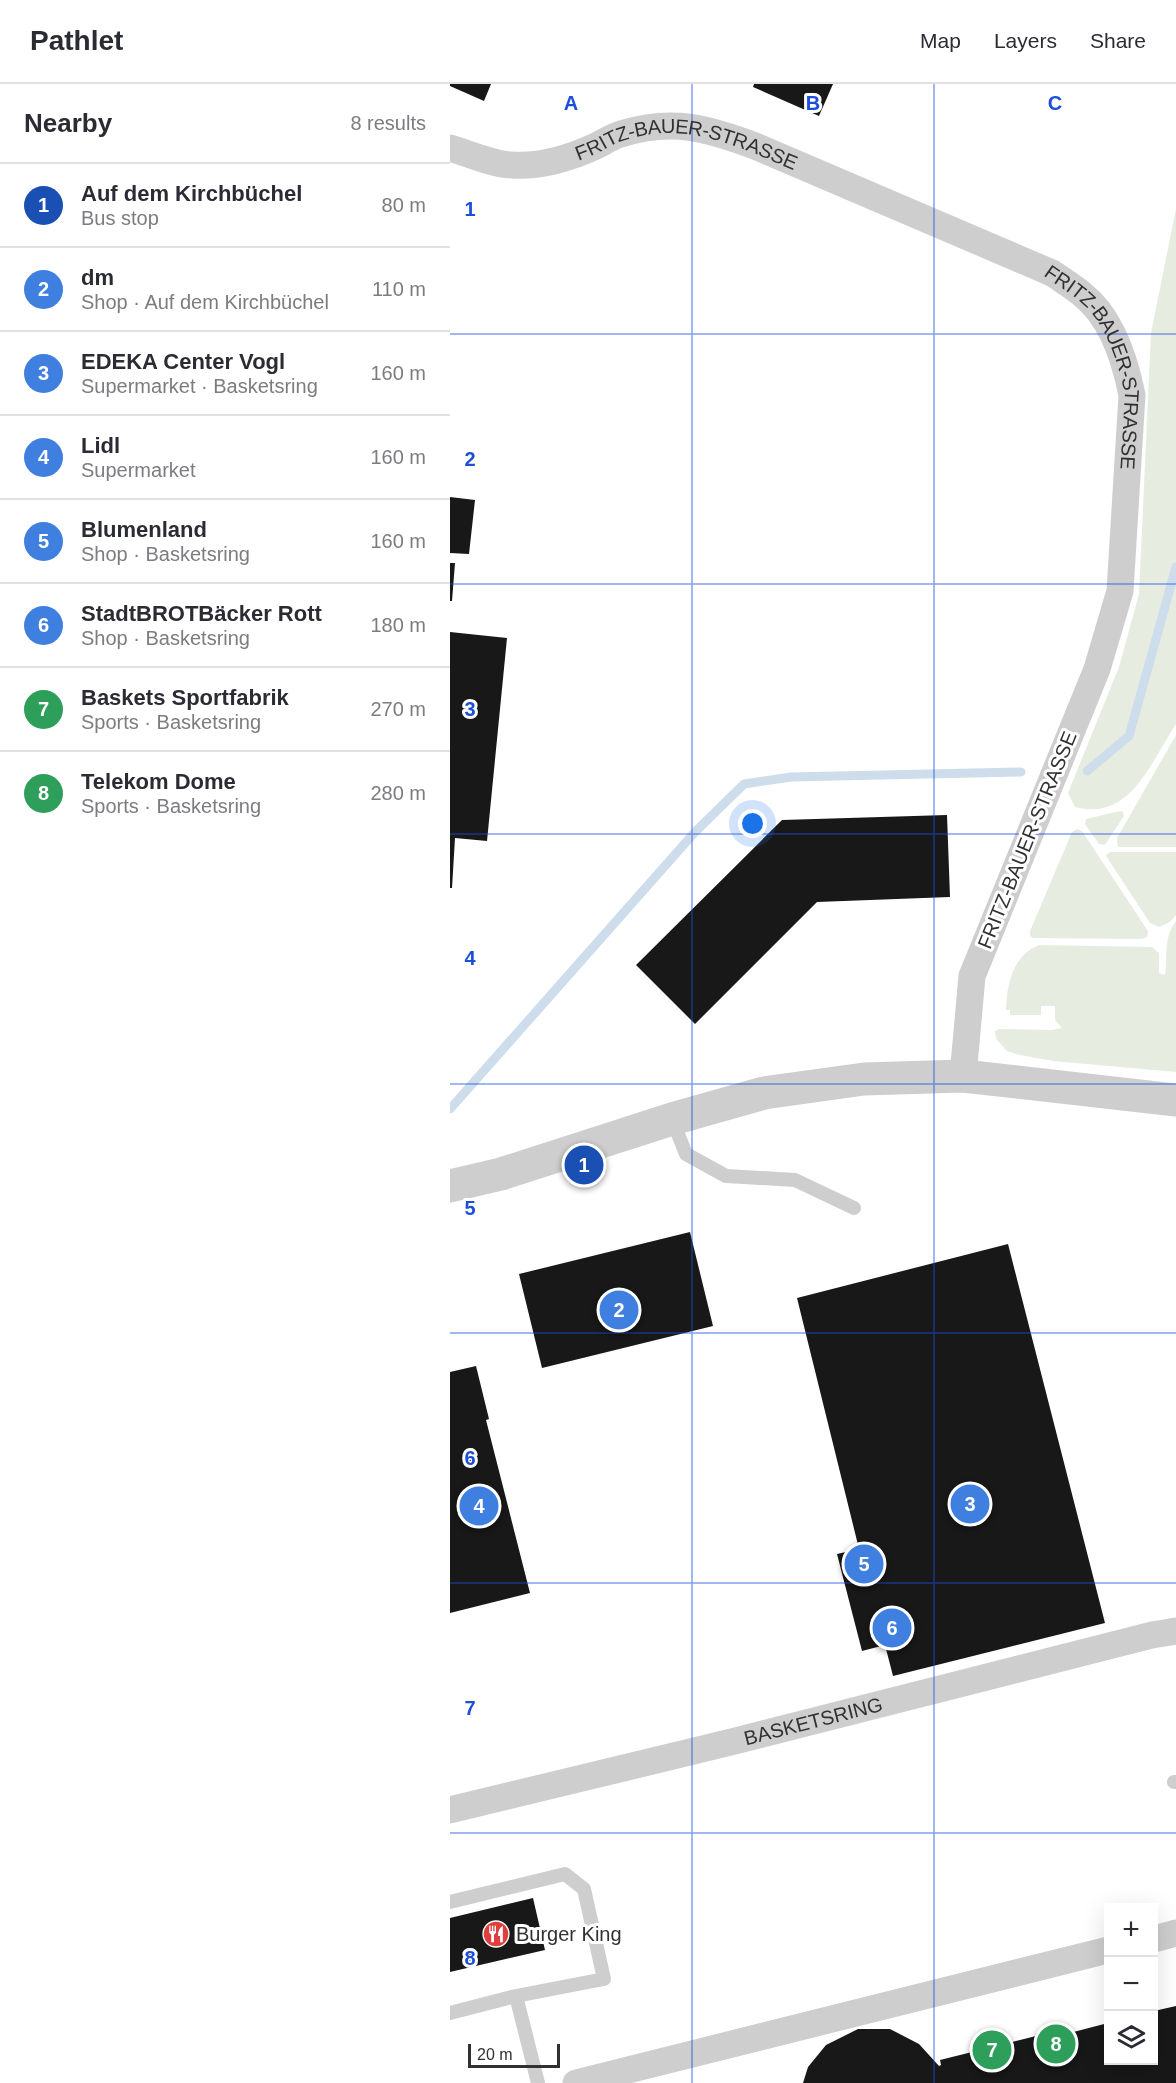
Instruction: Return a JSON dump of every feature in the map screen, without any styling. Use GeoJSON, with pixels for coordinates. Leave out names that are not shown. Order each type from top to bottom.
{"type":"FeatureCollection","features":[{"type":"Feature","properties":{"kind":"street","name":"FRITZ-BAUER-STRASSE"},"geometry":{"type":"LineString","coordinates":[[450,148],[511,165],[554,162],[594,147],[620,134],[664,124],[695,127],[755,146],[1052,273],[1085,296],[1103,317],[1128,374],[1132,395],[1120,591],[1097,669],[972,975],[963,1076]]}},
{"type":"Feature","properties":{"kind":"street"},"geometry":{"type":"LineString","coordinates":[[450,1186],[501,1174],[672,1119],[764,1093],[864,1079],[963,1076],[1176,1100]]}},
{"type":"Feature","properties":{"kind":"street","name":"BASKETSRING"},"geometry":{"type":"LineString","coordinates":[[450,1810],[731,1742],[1152,1635],[1176,1631]]}},
{"type":"Feature","properties":{"kind":"street"},"geometry":{"type":"LineString","coordinates":[[1158,1938],[1176,1933]]}},
{"type":"Feature","properties":{"kind":"street"},"geometry":{"type":"LineString","coordinates":[[576,2083],[1104,1951]]}},
{"type":"Feature","properties":{"kind":"lane"},"geometry":{"type":"LineString","coordinates":[[672,1119],[686,1154],[726,1176],[795,1180],[854,1208]]}},
{"type":"Feature","properties":{"kind":"lane"},"geometry":{"type":"LineString","coordinates":[[450,1902],[565,1874],[584,1889],[604,1978],[516,1996],[450,2013]]}},
{"type":"Feature","properties":{"kind":"lane"},"geometry":{"type":"LineString","coordinates":[[516,1996],[538,2083]]}},
{"type":"Feature","properties":{"kind":"shaded area"},"geometry":{"type":"Polygon","coordinates":[[[1176,209],[1176,724],[1148,770],[1125,797],[1111,806],[1094,809],[1075,807],[1068,793],[1119,667],[1139,594],[1151,333],[1176,209]]]}},
{"type":"Feature","properties":{"kind":"shaded area"},"geometry":{"type":"Polygon","coordinates":[[[1176,735],[1176,847],[1118,847],[1117,838],[1176,735]]]}},
{"type":"Feature","properties":{"kind":"shaded area"},"geometry":{"type":"Polygon","coordinates":[[[1120,811],[1124,816],[1105,845],[1099,844],[1085,824],[1086,819],[1120,811]]]}},
{"type":"Feature","properties":{"kind":"shaded area"},"geometry":{"type":"Polygon","coordinates":[[[1077,829],[1082,831],[1148,931],[1147,937],[1142,939],[1033,938],[1030,936],[1030,931],[1072,832],[1077,829]]]}},
{"type":"Feature","properties":{"kind":"shaded area"},"geometry":{"type":"Polygon","coordinates":[[[1111,852],[1176,852],[1176,915],[1170,922],[1159,927],[1150,923],[1106,856],[1111,852]]]}},
{"type":"Feature","properties":{"kind":"shaded area"},"geometry":{"type":"Polygon","coordinates":[[[1176,921],[1176,1072],[1053,1061],[1020,1055],[1007,1051],[996,1039],[995,1031],[999,1029],[1052,1030],[1062,1028],[1055,1020],[1055,1006],[1041,1006],[1041,1015],[1010,1015],[1010,1010],[1006,1010],[1013,972],[1023,956],[1030,950],[1039,945],[1152,947],[1159,953],[1159,973],[1165,975],[1169,934],[1176,921]]]}},
{"type":"Feature","properties":{"kind":"building"},"geometry":{"type":"Polygon","coordinates":[[[450,84],[491,84],[484,101],[450,84]]]}},
{"type":"Feature","properties":{"kind":"building"},"geometry":{"type":"Polygon","coordinates":[[[754,84],[833,84],[819,116],[753,87],[754,84]]]}},
{"type":"Feature","properties":{"kind":"building"},"geometry":{"type":"Polygon","coordinates":[[[450,497],[475,500],[469,554],[450,553],[450,497]]]}},
{"type":"Feature","properties":{"kind":"building"},"geometry":{"type":"Polygon","coordinates":[[[450,563],[455,563],[452,601],[450,601],[450,563]]]}},
{"type":"Feature","properties":{"kind":"building"},"geometry":{"type":"Polygon","coordinates":[[[450,632],[507,638],[487,841],[455,838],[452,888],[450,888],[450,632]]]}},
{"type":"Feature","properties":{"kind":"building"},"geometry":{"type":"Polygon","coordinates":[[[947,815],[950,897],[817,902],[695,1024],[636,965],[782,820],[947,815]]]}},
{"type":"Feature","properties":{"kind":"building"},"geometry":{"type":"Polygon","coordinates":[[[690,1232],[713,1326],[542,1368],[519,1274],[690,1232]]]}},
{"type":"Feature","properties":{"kind":"building"},"geometry":{"type":"Polygon","coordinates":[[[1008,1244],[1105,1623],[893,1676],[885,1645],[862,1651],[837,1554],[859,1549],[797,1298],[1008,1244]]]}},
{"type":"Feature","properties":{"kind":"building"},"geometry":{"type":"Polygon","coordinates":[[[476,1366],[489,1419],[486,1420],[530,1593],[450,1613],[450,1372],[476,1366]]]}},
{"type":"Feature","properties":{"kind":"building","name":"Burger King"},"geometry":{"type":"Polygon","coordinates":[[[533,1898],[545,1950],[450,1972],[450,1918],[533,1898]]]}},
{"type":"Feature","properties":{"kind":"building"},"geometry":{"type":"Polygon","coordinates":[[[1176,2006],[1176,2083],[803,2083],[808,2067],[826,2045],[858,2029],[890,2029],[919,2044],[939,2066],[941,2065],[940,2060],[1056,2031],[1058,2036],[1104,2024],[1104,2065],[1158,2065],[1158,2010],[1176,2006]]]}},
{"type":"Feature","properties":{"kind":"waterway"},"geometry":{"type":"LineString","coordinates":[[1087,771],[1129,736],[1176,567]]}},
{"type":"Feature","properties":{"kind":"waterway"},"geometry":{"type":"LineString","coordinates":[[450,1109],[695,832],[744,784],[791,777],[1021,772]]}},
{"type":"Feature","properties":{"kind":"place","name":"Auf dem Kirchbüchel"},"geometry":{"type":"Point","coordinates":[584,1165]}},
{"type":"Feature","properties":{"kind":"place","name":"dm"},"geometry":{"type":"Point","coordinates":[619,1310]}},
{"type":"Feature","properties":{"kind":"place","name":"EDEKA Center Vogl"},"geometry":{"type":"Point","coordinates":[970,1504]}},
{"type":"Feature","properties":{"kind":"place","name":"Lidl"},"geometry":{"type":"Point","coordinates":[479,1506]}},
{"type":"Feature","properties":{"kind":"place","name":"Blumenland"},"geometry":{"type":"Point","coordinates":[864,1564]}},
{"type":"Feature","properties":{"kind":"place","name":"StadtBROTBäcker Rott"},"geometry":{"type":"Point","coordinates":[892,1628]}},
{"type":"Feature","properties":{"kind":"place","name":"Burger King"},"geometry":{"type":"Point","coordinates":[496,1934]}},
{"type":"Feature","properties":{"kind":"place","name":"Telekom Dome"},"geometry":{"type":"Point","coordinates":[1056,2044]}},
{"type":"Feature","properties":{"kind":"place","name":"Baskets Sportfabrik"},"geometry":{"type":"Point","coordinates":[992,2050]}}]}
